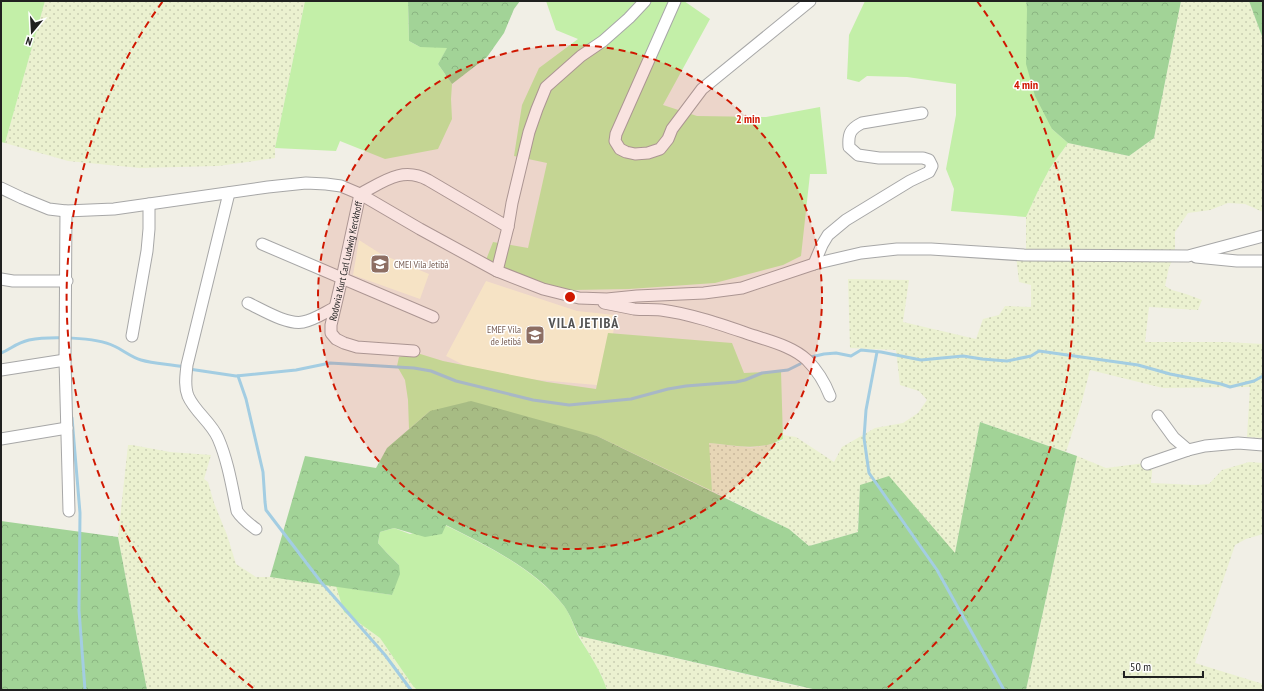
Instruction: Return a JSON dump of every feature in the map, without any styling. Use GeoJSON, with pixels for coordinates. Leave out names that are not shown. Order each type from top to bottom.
{"type":"FeatureCollection","features":[{"type":"Feature","properties":{"kind":"street"},"geometry":{"type":"LineString","coordinates":[[497,271],[530,132],[546,87],[580,56],[608,36],[629,18],[646,1]]}},
{"type":"Feature","properties":{"kind":"street"},"geometry":{"type":"LineString","coordinates":[[675,1],[616,134],[615,141],[620,149],[626,152],[635,154],[648,153],[660,149],[668,139],[672,129],[702,89],[810,1]]}},
{"type":"Feature","properties":{"kind":"street"},"geometry":{"type":"LineString","coordinates":[[814,264],[828,235],[846,220],[910,181],[928,172],[932,166],[929,160],[923,158],[879,158],[858,155],[849,147],[848,138],[854,127],[862,123],[922,113]]}},
{"type":"Feature","properties":{"kind":"street","name":"Rodovia Kurt Carl Ludwig Kerckhoff"},"geometry":{"type":"LineString","coordinates":[[414,351],[357,347],[336,339],[331,333],[330,325],[342,278],[360,194],[395,175],[409,173],[420,175],[508,227]]}},
{"type":"Feature","properties":{"kind":"street"},"geometry":{"type":"LineString","coordinates":[[1,188],[49,209],[66,212],[149,204],[306,183],[340,186],[360,194],[497,271],[543,289],[578,298],[635,309],[662,310],[732,328],[779,344],[793,350],[807,360],[819,376],[830,396]]}},
{"type":"Feature","properties":{"kind":"street"},"geometry":{"type":"LineString","coordinates":[[229,193],[187,365],[185,385],[188,395],[194,405],[213,428],[219,439],[228,469],[237,511],[244,521],[256,528]]}},
{"type":"Feature","properties":{"kind":"street"},"geometry":{"type":"LineString","coordinates":[[132,336],[147,250],[149,204]]}},
{"type":"Feature","properties":{"kind":"street"},"geometry":{"type":"LineString","coordinates":[[66,212],[65,360],[69,511]]}},
{"type":"Feature","properties":{"kind":"street"},"geometry":{"type":"LineString","coordinates":[[1188,256],[1263,236]]}},
{"type":"Feature","properties":{"kind":"street"},"geometry":{"type":"LineString","coordinates":[[262,244],[433,317]]}},
{"type":"Feature","properties":{"kind":"street"},"geometry":{"type":"LineString","coordinates":[[578,298],[607,299],[644,295],[704,293],[742,288],[814,264],[861,253],[897,249],[931,249],[1024,255],[1188,256],[1237,261],[1263,261]]}},
{"type":"Feature","properties":{"kind":"street"},"geometry":{"type":"LineString","coordinates":[[1,279],[13,281],[66,281]]}},
{"type":"Feature","properties":{"kind":"street"},"geometry":{"type":"LineString","coordinates":[[248,303],[286,320],[296,322],[303,322],[313,319],[334,308]]}},
{"type":"Feature","properties":{"kind":"street"},"geometry":{"type":"LineString","coordinates":[[1,370],[65,360]]}},
{"type":"Feature","properties":{"kind":"street"},"geometry":{"type":"LineString","coordinates":[[1158,416],[1174,438],[1188,450]]}},
{"type":"Feature","properties":{"kind":"street"},"geometry":{"type":"LineString","coordinates":[[1,439],[67,428]]}},
{"type":"Feature","properties":{"kind":"street"},"geometry":{"type":"LineString","coordinates":[[1147,464],[1188,450],[1205,446],[1238,443],[1263,445]]}},
{"type":"Feature","properties":{"kind":"shaded area"},"geometry":{"type":"Polygon","coordinates":[[[45,1],[305,1],[275,148],[275,158],[218,166],[140,168],[68,161],[5,143],[45,1]]]}},
{"type":"Feature","properties":{"kind":"shaded area"},"geometry":{"type":"Polygon","coordinates":[[[1181,1],[1249,1],[1263,39],[1263,212],[1245,204],[1228,203],[1210,210],[1188,213],[1175,232],[1175,255],[1169,267],[1165,286],[1172,290],[1202,300],[1198,310],[1149,307],[1145,342],[1226,342],[1263,344],[1263,438],[1247,437],[1250,387],[1163,388],[1090,370],[1066,452],[980,422],[955,554],[860,485],[858,532],[809,546],[789,529],[712,491],[708,443],[751,448],[776,443],[783,440],[783,435],[796,437],[834,462],[842,447],[875,428],[903,423],[918,413],[927,400],[919,391],[900,385],[896,350],[850,348],[848,279],[909,280],[903,322],[976,339],[983,319],[999,315],[1005,306],[1031,307],[1031,285],[1019,282],[1016,255],[1026,255],[1026,217],[1038,191],[1050,168],[1068,143],[1129,156],[1154,138],[1181,1]]]}},
{"type":"Feature","properties":{"kind":"shaded area","name":"CMEI Vila Jetibá"},"geometry":{"type":"Polygon","coordinates":[[[359,240],[381,254],[429,274],[420,299],[353,275],[359,240]]]}},
{"type":"Feature","properties":{"kind":"shaded area","name":"EMEF Vila de Jetibá"},"geometry":{"type":"Polygon","coordinates":[[[486,281],[577,311],[615,315],[608,386],[483,375],[446,356],[486,281]]]}},
{"type":"Feature","properties":{"kind":"shaded area"},"geometry":{"type":"Polygon","coordinates":[[[128,445],[170,452],[211,455],[204,479],[208,482],[236,564],[256,577],[270,577],[336,586],[344,612],[380,638],[417,690],[147,690],[118,537],[128,445]]]}},
{"type":"Feature","properties":{"kind":"shaded area"},"geometry":{"type":"Polygon","coordinates":[[[1077,456],[1106,468],[1153,462],[1151,483],[1196,485],[1209,484],[1222,470],[1249,462],[1263,463],[1263,534],[1246,539],[1235,545],[1195,663],[1263,684],[1263,690],[1026,690],[1077,456]]]}},
{"type":"Feature","properties":{"kind":"shaded area"},"geometry":{"type":"Polygon","coordinates":[[[579,636],[817,690],[607,690],[602,676],[579,636]]]}},
{"type":"Feature","properties":{"kind":"green space"},"geometry":{"type":"Polygon","coordinates":[[[1,1],[45,1],[5,143],[1,142],[1,1]]]}},
{"type":"Feature","properties":{"kind":"green space"},"geometry":{"type":"Polygon","coordinates":[[[305,1],[408,1],[409,41],[420,47],[448,47],[438,64],[452,84],[452,119],[438,149],[385,159],[340,141],[336,151],[275,148],[305,1]]]}},
{"type":"Feature","properties":{"kind":"green space"},"geometry":{"type":"Polygon","coordinates":[[[408,1],[520,1],[514,9],[504,33],[487,57],[452,84],[438,64],[447,48],[420,47],[409,41],[408,1]]]}},
{"type":"Feature","properties":{"kind":"green space"},"geometry":{"type":"Polygon","coordinates":[[[546,1],[684,1],[710,19],[663,105],[697,116],[766,117],[820,107],[827,174],[810,174],[801,256],[783,265],[715,283],[629,289],[572,290],[546,286],[484,265],[493,242],[528,248],[547,163],[514,156],[522,105],[539,68],[578,39],[556,30],[546,1]]]}},
{"type":"Feature","properties":{"kind":"green space"},"geometry":{"type":"Polygon","coordinates":[[[865,1],[1026,1],[1052,129],[1068,143],[1050,168],[1026,217],[951,211],[954,189],[946,169],[956,115],[956,84],[907,77],[867,76],[859,82],[847,79],[849,35],[865,1]]]}},
{"type":"Feature","properties":{"kind":"green space"},"geometry":{"type":"Polygon","coordinates":[[[1026,1],[1181,1],[1154,138],[1129,156],[1068,143],[1052,129],[1035,96],[1026,64],[1026,1]]]}},
{"type":"Feature","properties":{"kind":"green space"},"geometry":{"type":"Polygon","coordinates":[[[1249,1],[1263,1],[1263,39],[1249,1]]]}},
{"type":"Feature","properties":{"kind":"green space"},"geometry":{"type":"Polygon","coordinates":[[[608,333],[732,343],[744,373],[781,371],[783,439],[774,443],[756,447],[709,443],[712,491],[597,436],[430,411],[409,429],[408,400],[405,380],[397,366],[399,357],[417,353],[443,361],[547,382],[596,389],[608,333]]]}},
{"type":"Feature","properties":{"kind":"green space"},"geometry":{"type":"Polygon","coordinates":[[[471,401],[597,436],[789,529],[809,546],[858,532],[860,485],[889,476],[955,553],[980,422],[1077,456],[1026,690],[817,690],[579,636],[564,606],[539,580],[510,559],[446,525],[442,534],[425,537],[394,528],[380,532],[378,543],[399,565],[400,574],[392,595],[270,577],[305,456],[376,468],[387,448],[430,411],[471,401]]]}},
{"type":"Feature","properties":{"kind":"green space"},"geometry":{"type":"Polygon","coordinates":[[[1,521],[118,537],[147,690],[1,690],[1,521]]]}},
{"type":"Feature","properties":{"kind":"green space"},"geometry":{"type":"Polygon","coordinates":[[[445,525],[509,559],[539,580],[552,592],[571,617],[580,639],[605,683],[607,690],[417,690],[413,686],[380,638],[344,612],[336,586],[392,595],[399,565],[378,543],[380,532],[394,528],[410,534],[445,525]]]}},
{"type":"Feature","properties":{"kind":"waterway"},"geometry":{"type":"LineString","coordinates":[[1,353],[29,340],[72,338],[106,343],[141,360],[184,367]]}},
{"type":"Feature","properties":{"kind":"waterway"},"geometry":{"type":"LineString","coordinates":[[811,357],[836,353],[851,356],[861,350],[881,352],[921,360],[963,356],[1007,361],[1031,356],[1039,351],[1138,365],[1170,374],[1230,387],[1254,381],[1263,376]]}},
{"type":"Feature","properties":{"kind":"waterway"},"geometry":{"type":"LineString","coordinates":[[877,352],[866,410],[864,438],[869,473],[937,570],[1004,690]]}},
{"type":"Feature","properties":{"kind":"waterway"},"geometry":{"type":"LineString","coordinates":[[189,369],[236,376],[296,370],[330,363],[414,368],[431,371],[456,381],[533,400],[569,405],[631,399],[668,389],[686,386],[736,382],[762,373],[788,370],[800,364]]}},
{"type":"Feature","properties":{"kind":"waterway"},"geometry":{"type":"LineString","coordinates":[[238,376],[246,399],[263,472],[266,510],[321,582],[385,655],[411,690]]}},
{"type":"Feature","properties":{"kind":"waterway"},"geometry":{"type":"LineString","coordinates":[[72,418],[80,513],[79,610],[85,690]]}},
{"type":"Feature","properties":{"kind":"place","name":"CMEI Vila Jetibá"},"geometry":{"type":"Point","coordinates":[380,264]}},
{"type":"Feature","properties":{"kind":"place","name":"EMEF Vila de Jetibá"},"geometry":{"type":"Point","coordinates":[535,335]}},
{"type":"Feature","properties":{"kind":"district","name":"VILA JETIBÁ"},"geometry":{"type":"Point","coordinates":[584,323]}}]}
